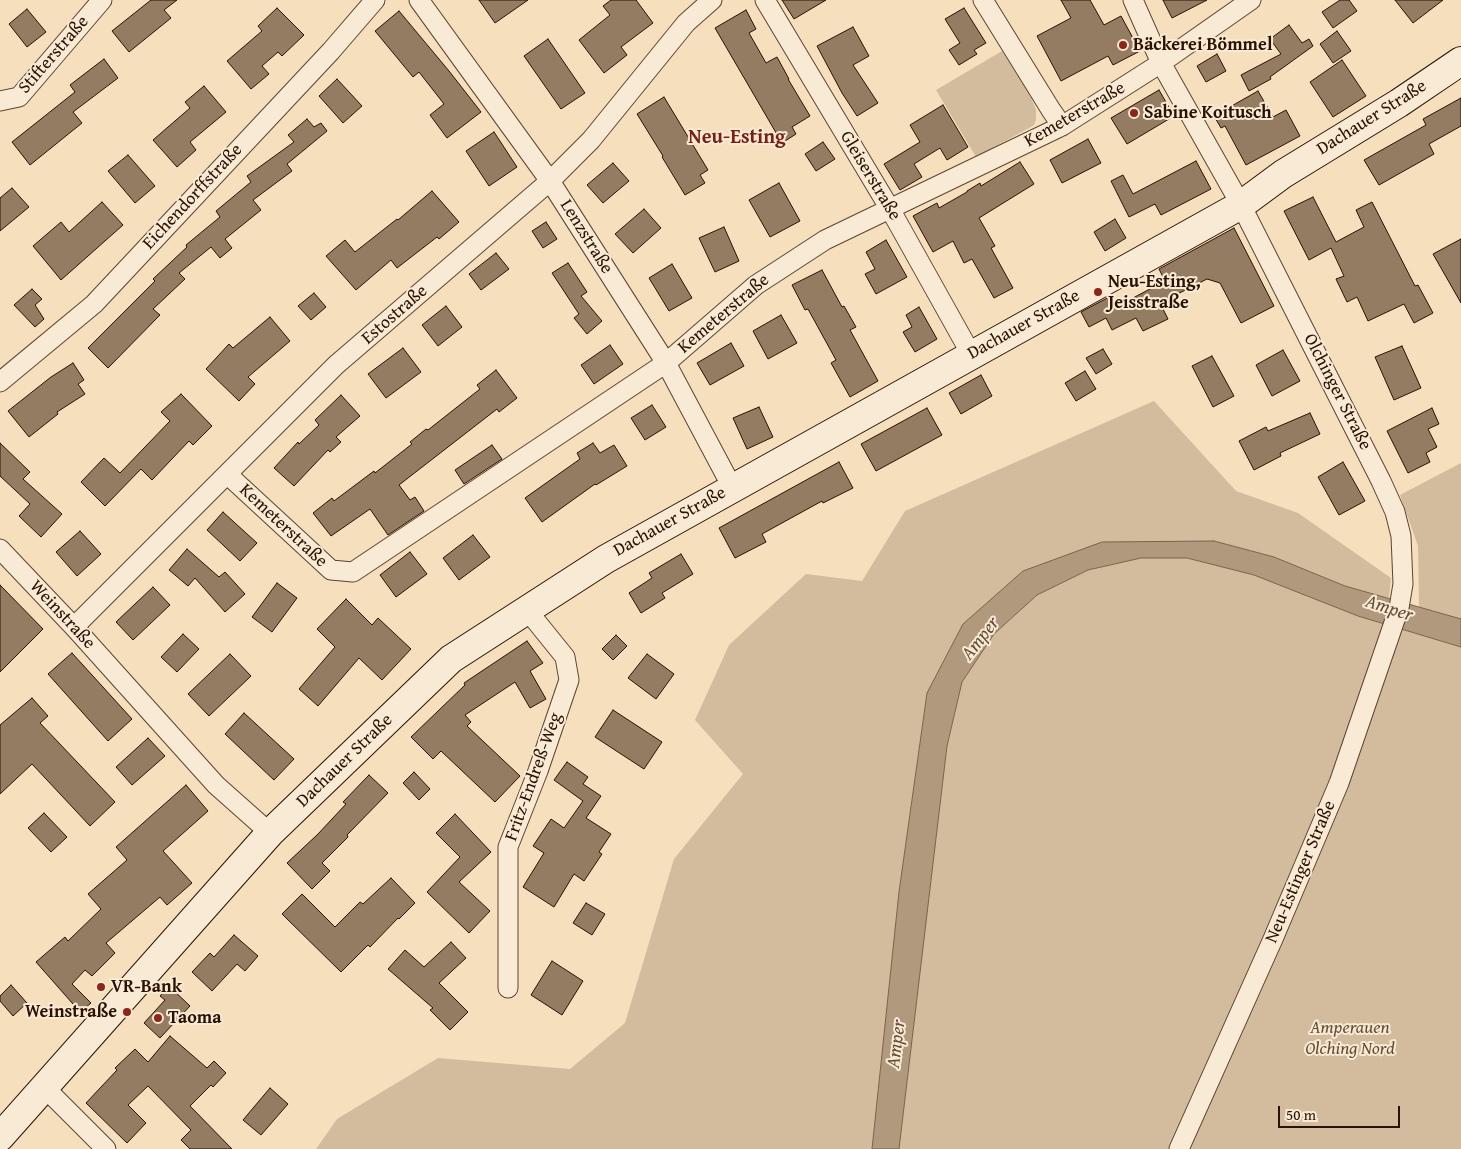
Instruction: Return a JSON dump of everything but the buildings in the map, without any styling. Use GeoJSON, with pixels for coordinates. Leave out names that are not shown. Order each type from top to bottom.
{"type":"FeatureCollection","features":[{"type":"Feature","properties":{"kind":"street","name":"Stifterstraße"},"geometry":{"type":"LineString","coordinates":[[0,101],[19,97],[102,0]]}},
{"type":"Feature","properties":{"kind":"street","name":"Eichendorffstraße"},"geometry":{"type":"LineString","coordinates":[[0,382],[94,304],[331,51],[375,0]]}},
{"type":"Feature","properties":{"kind":"street","name":"Lenzstraße"},"geometry":{"type":"LineString","coordinates":[[420,0],[550,181],[666,363],[732,487]]}},
{"type":"Feature","properties":{"kind":"street","name":"Estostraße"},"geometry":{"type":"LineString","coordinates":[[74,627],[336,365],[550,181],[591,140],[686,23],[712,0]]}},
{"type":"Feature","properties":{"kind":"street","name":"Gleiserstraße"},"geometry":{"type":"LineString","coordinates":[[765,0],[890,209],[971,354]]}},
{"type":"Feature","properties":{"kind":"street"},"geometry":{"type":"LineString","coordinates":[[983,0],[1045,102],[1062,126]]}},
{"type":"Feature","properties":{"kind":"street","name":"Olchinger Straße"},"geometry":{"type":"LineString","coordinates":[[1133,0],[1161,63],[1241,205],[1385,489],[1394,512],[1400,536],[1403,588]]}},
{"type":"Feature","properties":{"kind":"street","name":"Kemeterstraße"},"geometry":{"type":"LineString","coordinates":[[227,474],[331,570],[353,572],[666,363],[756,284],[825,240],[1062,126],[1161,63],[1251,0]]}},
{"type":"Feature","properties":{"kind":"street","name":"Dachauer Straße"},"geometry":{"type":"LineString","coordinates":[[0,1137],[270,832],[451,659],[606,559],[732,487],[1241,205],[1283,174],[1399,103],[1461,61]]}},
{"type":"Feature","properties":{"kind":"street","name":"Weinstraße"},"geometry":{"type":"LineString","coordinates":[[0,549],[74,627],[216,785],[270,832]]}},
{"type":"Feature","properties":{"kind":"street","name":"Neu-Estinger Straße"},"geometry":{"type":"LineString","coordinates":[[1179,1149],[1273,939],[1335,792],[1399,608],[1403,588]]}},
{"type":"Feature","properties":{"kind":"street","name":"Fritz-Endreß-Weg"},"geometry":{"type":"LineString","coordinates":[[508,988],[508,847],[538,771],[569,680],[564,657],[527,610]]}},
{"type":"Feature","properties":{"kind":"street"},"geometry":{"type":"LineString","coordinates":[[45,1088],[106,1149]]}},
{"type":"Feature","properties":{"kind":"green space"},"geometry":{"type":"Polygon","coordinates":[[[1002,51],[1031,97],[1036,110],[1036,120],[1034,125],[976,157],[936,90],[1002,51]]]}},
{"type":"Feature","properties":{"kind":"green space"},"geometry":{"type":"Polygon","coordinates":[[[1154,401],[1236,491],[1298,513],[1391,578],[1389,598],[1345,586],[1274,557],[1214,541],[1023,571],[927,693],[899,892],[872,1149],[316,1149],[337,1119],[438,1058],[570,1069],[625,1023],[674,859],[743,774],[695,720],[729,645],[806,574],[862,581],[905,511],[1154,401]]]}},
{"type":"Feature","properties":{"kind":"green space"},"geometry":{"type":"Polygon","coordinates":[[[1461,463],[1461,619],[1419,607],[1418,546],[1400,495],[1461,463]]]}},
{"type":"Feature","properties":{"kind":"green space","name":"Amperauen Olching Nord"},"geometry":{"type":"Polygon","coordinates":[[[1141,558],[1187,558],[1254,575],[1358,616],[1461,647],[1461,1149],[899,1149],[947,746],[962,682],[994,634],[1037,595],[1088,570],[1141,558]]]}},
{"type":"Feature","properties":{"kind":"water","name":"Amper"},"geometry":{"type":"Polygon","coordinates":[[[1214,541],[1274,557],[1345,586],[1461,619],[1461,647],[1358,616],[1254,575],[1187,558],[1141,558],[1088,570],[1037,595],[994,634],[962,682],[947,746],[899,1149],[872,1149],[899,892],[927,693],[963,624],[1023,571],[1102,542],[1214,541]]]}},
{"type":"Feature","properties":{"kind":"place","name":"Bäckerei Bömmel"},"geometry":{"type":"Point","coordinates":[1123,45]}},
{"type":"Feature","properties":{"kind":"place","name":"Sabine Koitusch"},"geometry":{"type":"Point","coordinates":[1134,113]}},
{"type":"Feature","properties":{"kind":"place","name":"Neu-Esting, Jeisstraße"},"geometry":{"type":"Point","coordinates":[1098,292]}},
{"type":"Feature","properties":{"kind":"place","name":"VR-Bank"},"geometry":{"type":"Point","coordinates":[101,987]}},
{"type":"Feature","properties":{"kind":"place","name":"Weinstraße"},"geometry":{"type":"Point","coordinates":[127,1012]}},
{"type":"Feature","properties":{"kind":"place","name":"Taoma"},"geometry":{"type":"Point","coordinates":[158,1018]}},
{"type":"Feature","properties":{"kind":"district","name":"Neu-Esting"},"geometry":{"type":"Point","coordinates":[737,138]}}]}
